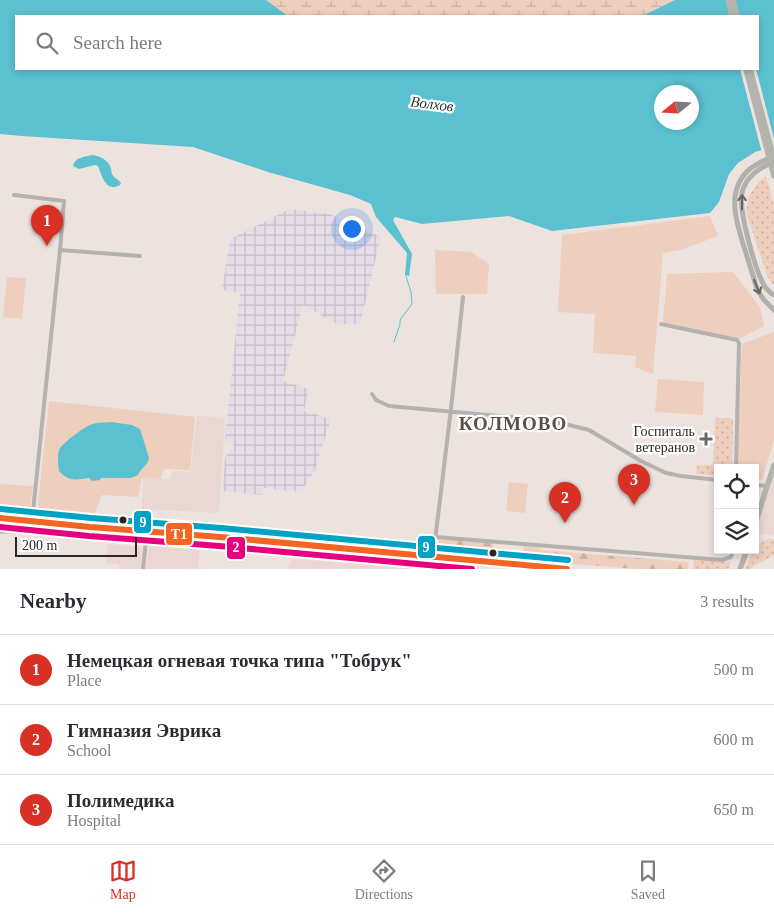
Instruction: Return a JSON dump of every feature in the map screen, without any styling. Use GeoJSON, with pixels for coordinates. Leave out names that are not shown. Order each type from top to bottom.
{"type":"FeatureCollection","features":[{"type":"Feature","properties":{"kind":"main road"},"geometry":{"type":"LineString","coordinates":[[728,0],[732,15]]}},
{"type":"Feature","properties":{"kind":"main road"},"geometry":{"type":"LineString","coordinates":[[733,0],[737,15]]}},
{"type":"Feature","properties":{"kind":"main road"},"geometry":{"type":"LineString","coordinates":[[746,70],[774,176]]}},
{"type":"Feature","properties":{"kind":"main road"},"geometry":{"type":"LineString","coordinates":[[750,70],[774,160]]}},
{"type":"Feature","properties":{"kind":"main road"},"geometry":{"type":"LineString","coordinates":[[774,160],[748,179],[742,194],[741,204],[745,228],[761,279],[768,291],[774,295]]}},
{"type":"Feature","properties":{"kind":"main road"},"geometry":{"type":"LineString","coordinates":[[774,160],[761,162],[747,171],[738,184],[734,201],[738,226],[758,291],[774,310]]}},
{"type":"Feature","properties":{"kind":"main road"},"geometry":{"type":"LineString","coordinates":[[759,512],[774,465]]}},
{"type":"Feature","properties":{"kind":"main road"},"geometry":{"type":"LineString","coordinates":[[0,518],[567,569]]}},
{"type":"Feature","properties":{"kind":"main road"},"geometry":{"type":"LineString","coordinates":[[0,531],[90,527]]}},
{"type":"Feature","properties":{"kind":"main road"},"geometry":{"type":"LineString","coordinates":[[740,569],[746,554]]}},
{"type":"Feature","properties":{"kind":"street"},"geometry":{"type":"LineString","coordinates":[[14,195],[64,201],[32,521]]}},
{"type":"Feature","properties":{"kind":"street"},"geometry":{"type":"LineString","coordinates":[[60,250],[140,256]]}},
{"type":"Feature","properties":{"kind":"street"},"geometry":{"type":"LineString","coordinates":[[433,557],[463,297]]}},
{"type":"Feature","properties":{"kind":"street"},"geometry":{"type":"LineString","coordinates":[[661,324],[737,340],[739,343],[736,464]]}},
{"type":"Feature","properties":{"kind":"street"},"geometry":{"type":"LineString","coordinates":[[372,394],[376,400],[389,406],[521,418],[565,424],[589,430],[641,462],[666,473],[714,480]]}},
{"type":"Feature","properties":{"kind":"street"},"geometry":{"type":"LineString","coordinates":[[759,485],[768,486]]}},
{"type":"Feature","properties":{"kind":"street"},"geometry":{"type":"LineString","coordinates":[[143,569],[147,531]]}},
{"type":"Feature","properties":{"kind":"street"},"geometry":{"type":"LineString","coordinates":[[436,537],[722,560],[731,557],[731,554]]}},
{"type":"Feature","properties":{"kind":"shaded area"},"geometry":{"type":"Polygon","coordinates":[[[290,209],[330,214],[381,237],[360,324],[337,324],[303,305],[283,381],[309,389],[304,411],[331,419],[315,470],[301,492],[263,488],[262,495],[223,491],[225,458],[234,444],[225,439],[240,293],[222,290],[230,239],[290,209]]]}},
{"type":"Feature","properties":{"kind":"shaded area"},"geometry":{"type":"Polygon","coordinates":[[[197,415],[225,419],[219,513],[142,509],[143,479],[171,479],[172,471],[191,472],[197,415]]]}},
{"type":"Feature","properties":{"kind":"shaded area"},"geometry":{"type":"Polygon","coordinates":[[[774,473],[774,535],[759,533],[759,519],[774,473]]]}},
{"type":"Feature","properties":{"kind":"shaded area"},"geometry":{"type":"Polygon","coordinates":[[[107,544],[142,547],[140,569],[119,569],[119,564],[106,563],[107,544]]]}},
{"type":"Feature","properties":{"kind":"shaded area"},"geometry":{"type":"Polygon","coordinates":[[[149,544],[200,548],[198,569],[146,569],[149,544]]]}},
{"type":"Feature","properties":{"kind":"shaded area"},"geometry":{"type":"Polygon","coordinates":[[[294,559],[350,563],[409,569],[287,569],[294,559]]]}},
{"type":"Feature","properties":{"kind":"green space"},"geometry":{"type":"Polygon","coordinates":[[[266,0],[675,0],[644,15],[287,15],[266,0]]]}},
{"type":"Feature","properties":{"kind":"green space"},"geometry":{"type":"Polygon","coordinates":[[[766,176],[774,205],[774,285],[768,278],[746,212],[749,196],[758,182],[766,176]]]}},
{"type":"Feature","properties":{"kind":"green space"},"geometry":{"type":"Polygon","coordinates":[[[710,216],[718,236],[681,250],[663,253],[653,374],[635,367],[636,356],[593,353],[595,314],[558,312],[562,235],[710,216]]]}},
{"type":"Feature","properties":{"kind":"green space"},"geometry":{"type":"Polygon","coordinates":[[[435,250],[471,252],[489,264],[487,294],[436,294],[435,250]]]}},
{"type":"Feature","properties":{"kind":"green space"},"geometry":{"type":"Polygon","coordinates":[[[733,272],[760,307],[764,326],[739,339],[663,322],[667,274],[733,272]]]}},
{"type":"Feature","properties":{"kind":"green space"},"geometry":{"type":"Polygon","coordinates":[[[7,277],[26,278],[22,319],[3,317],[7,277]]]}},
{"type":"Feature","properties":{"kind":"green space"},"geometry":{"type":"Polygon","coordinates":[[[774,332],[774,440],[762,480],[759,480],[759,464],[737,464],[742,344],[774,332]]]}},
{"type":"Feature","properties":{"kind":"green space"},"geometry":{"type":"Polygon","coordinates":[[[658,379],[704,382],[703,415],[655,412],[658,379]]]}},
{"type":"Feature","properties":{"kind":"green space"},"geometry":{"type":"Polygon","coordinates":[[[49,401],[195,417],[190,470],[165,469],[162,472],[161,479],[142,478],[138,497],[102,495],[92,519],[37,513],[49,401]]]}},
{"type":"Feature","properties":{"kind":"green space"},"geometry":{"type":"Polygon","coordinates":[[[715,418],[731,418],[733,420],[732,464],[714,464],[714,476],[696,474],[697,465],[713,465],[715,418]]]}},
{"type":"Feature","properties":{"kind":"green space"},"geometry":{"type":"Polygon","coordinates":[[[509,482],[528,484],[525,513],[506,511],[509,482]]]}},
{"type":"Feature","properties":{"kind":"green space"},"geometry":{"type":"Polygon","coordinates":[[[0,484],[33,486],[29,514],[0,511],[0,484]]]}},
{"type":"Feature","properties":{"kind":"green space"},"geometry":{"type":"Polygon","coordinates":[[[769,538],[774,540],[774,555],[749,569],[745,569],[751,554],[759,554],[759,544],[769,538]]]}},
{"type":"Feature","properties":{"kind":"green space"},"geometry":{"type":"Polygon","coordinates":[[[439,539],[493,543],[493,548],[523,551],[524,546],[541,548],[541,550],[689,562],[688,569],[635,569],[513,559],[513,553],[483,551],[482,555],[438,551],[439,539]]]}},
{"type":"Feature","properties":{"kind":"green space"},"geometry":{"type":"Polygon","coordinates":[[[694,559],[730,562],[729,569],[693,569],[694,559]]]}},
{"type":"Feature","properties":{"kind":"water","name":"Волхов"},"geometry":{"type":"Polygon","coordinates":[[[0,0],[266,0],[287,15],[15,15],[15,70],[759,70],[759,15],[644,15],[675,0],[774,0],[774,147],[755,152],[738,163],[729,174],[719,202],[710,213],[552,231],[509,216],[422,224],[395,217],[393,220],[412,254],[409,276],[405,275],[407,253],[376,217],[371,204],[350,195],[268,172],[193,147],[0,134],[0,0]]]}},
{"type":"Feature","properties":{"kind":"water"},"geometry":{"type":"Polygon","coordinates":[[[92,155],[101,157],[106,161],[113,175],[121,183],[120,185],[111,187],[108,185],[98,166],[79,169],[73,166],[78,159],[92,155]]]}},
{"type":"Feature","properties":{"kind":"water"},"geometry":{"type":"Polygon","coordinates":[[[111,422],[132,425],[140,429],[149,458],[138,475],[131,478],[101,478],[100,480],[92,481],[89,478],[70,479],[63,475],[59,471],[58,453],[64,444],[90,425],[111,422]]]}},
{"type":"Feature","properties":{"kind":"pier"},"geometry":{"type":"Polygon","coordinates":[[[740,70],[756,70],[774,139],[774,150],[762,153],[740,70]]]}},
{"type":"Feature","properties":{"kind":"waterway"},"geometry":{"type":"LineString","coordinates":[[394,342],[400,320],[412,304],[411,292],[406,276]]}},
{"type":"Feature","properties":{"kind":"transit line","name":"9"},"geometry":{"type":"LineString","coordinates":[[1,509],[568,560]]}},
{"type":"Feature","properties":{"kind":"transit line","name":"Т1"},"geometry":{"type":"LineString","coordinates":[[0,518],[567,569]]}},
{"type":"Feature","properties":{"kind":"transit line","name":"2"},"geometry":{"type":"LineString","coordinates":[[0,527],[472,569]]}},
{"type":"Feature","properties":{"kind":"place","name":"Немецкая огневая точка типа \"Тобрук\""},"geometry":{"type":"Point","coordinates":[47,246]}},
{"type":"Feature","properties":{"kind":"place","name":"Госпиталь ветеранов"},"geometry":{"type":"Point","coordinates":[706,439]}},
{"type":"Feature","properties":{"kind":"place","name":"Полимедика"},"geometry":{"type":"Point","coordinates":[634,505]}},
{"type":"Feature","properties":{"kind":"place","name":"Гимназия Эврика"},"geometry":{"type":"Point","coordinates":[565,523]}},
{"type":"Feature","properties":{"kind":"district","name":"КОЛМОВО"},"geometry":{"type":"Point","coordinates":[513,423]}}]}
